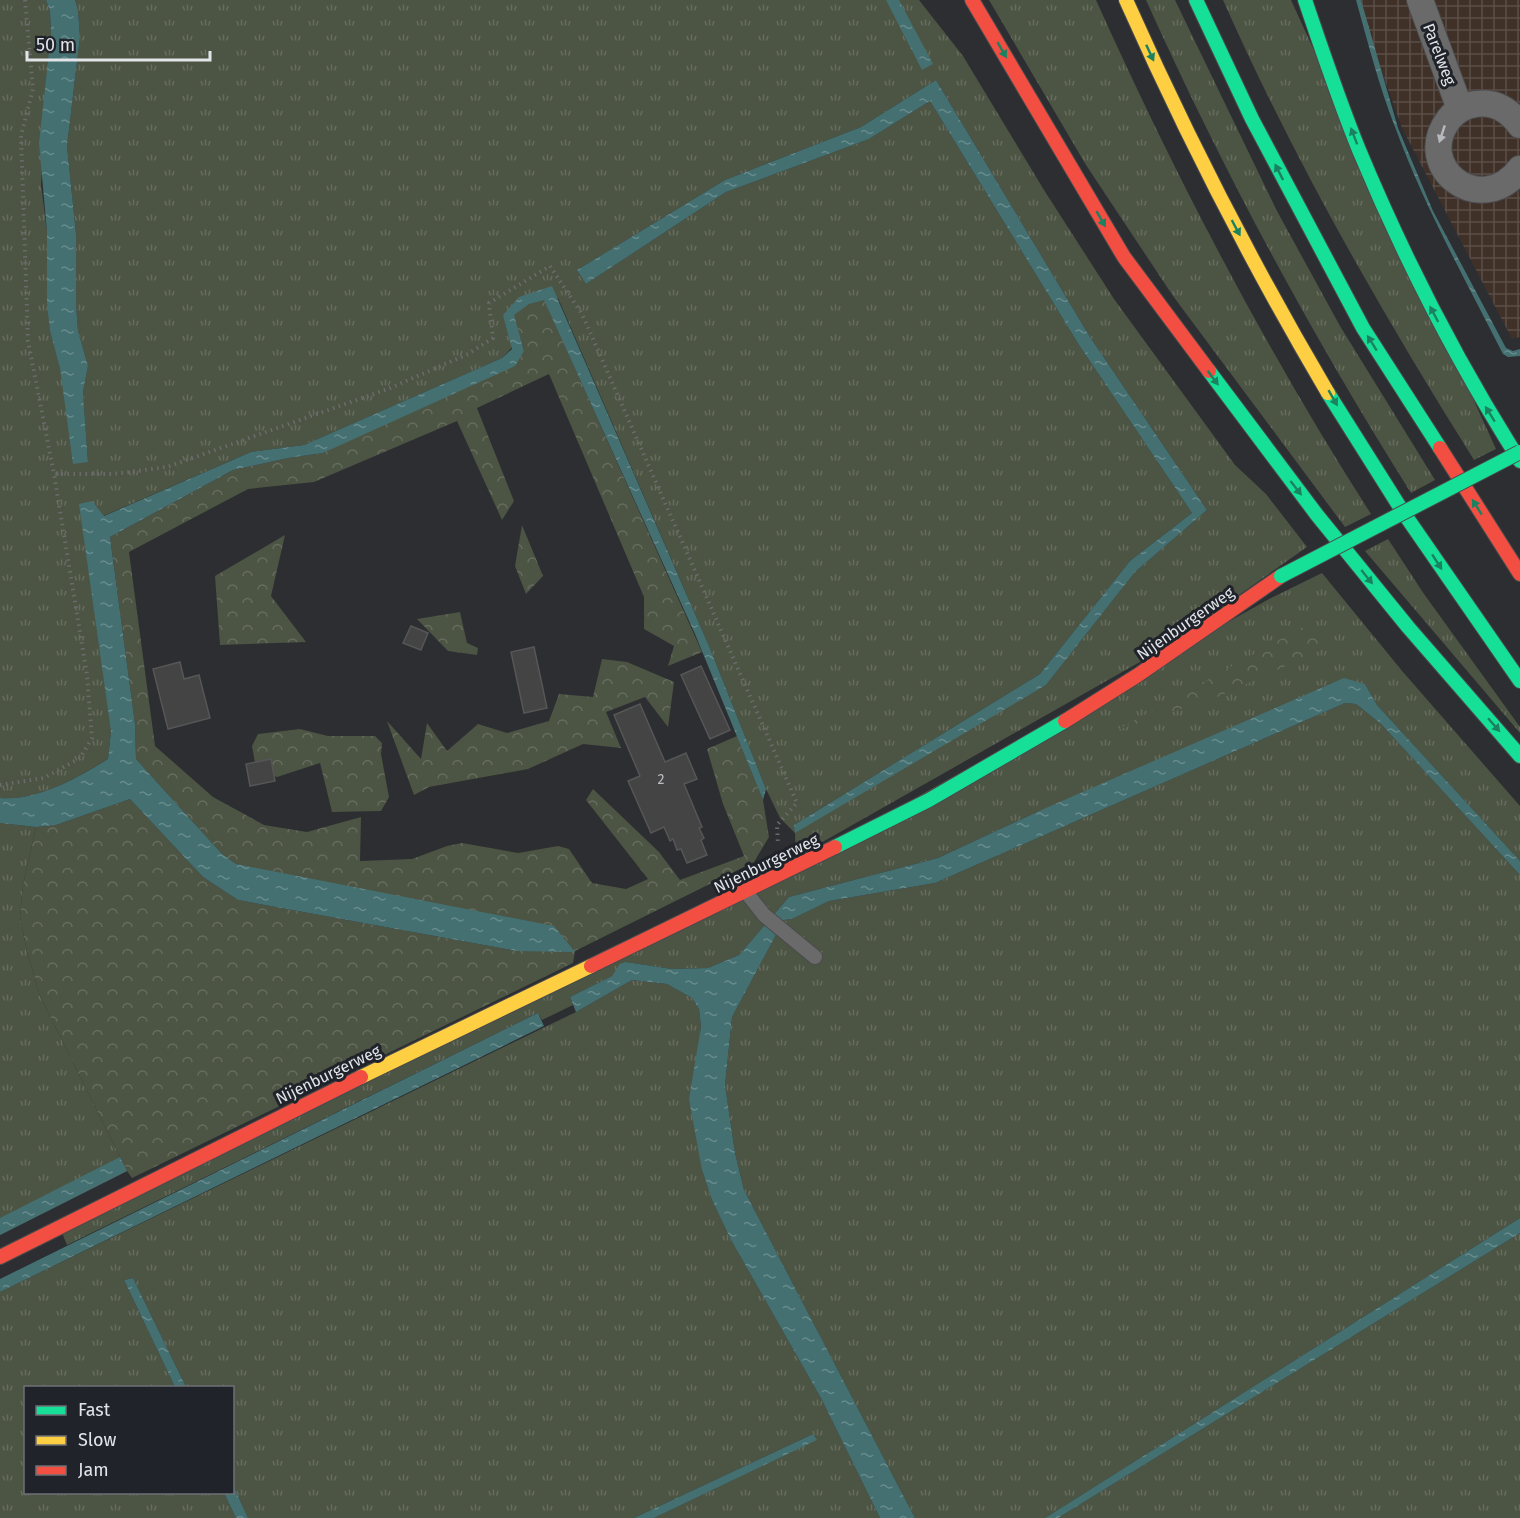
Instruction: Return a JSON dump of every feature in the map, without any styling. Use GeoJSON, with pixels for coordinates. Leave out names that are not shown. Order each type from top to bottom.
{"type":"FeatureCollection","features":[{"type":"Feature","properties":{"kind":"main road"},"geometry":{"type":"LineString","coordinates":[[972,0],[1124,257],[1317,515],[1408,627],[1520,756]]}},
{"type":"Feature","properties":{"kind":"main road"},"geometry":{"type":"LineString","coordinates":[[1126,0],[1223,204],[1256,266],[1360,445],[1468,610],[1520,681]]}},
{"type":"Feature","properties":{"kind":"main road"},"geometry":{"type":"LineString","coordinates":[[1196,0],[1252,118],[1363,328],[1520,574]]}},
{"type":"Feature","properties":{"kind":"main road"},"geometry":{"type":"LineString","coordinates":[[1305,0],[1359,150],[1425,296],[1476,390],[1520,461]]}},
{"type":"Feature","properties":{"kind":"main road","name":"Nijenburgerweg"},"geometry":{"type":"LineString","coordinates":[[0,1257],[284,1114],[746,892],[929,800],[1068,719],[1138,675],[1281,576],[1520,452]]}},
{"type":"Feature","properties":{"kind":"street","name":"Parelweg"},"geometry":{"type":"LineString","coordinates":[[1420,0],[1460,109]]}},
{"type":"Feature","properties":{"kind":"street"},"geometry":{"type":"LineString","coordinates":[[1520,124],[1513,115],[1501,107],[1488,103],[1474,104],[1460,109],[1451,116],[1444,126],[1439,143],[1440,161],[1454,181],[1476,191],[1501,187],[1513,179],[1520,169]]}},
{"type":"Feature","properties":{"kind":"lane"},"geometry":{"type":"LineString","coordinates":[[746,892],[764,915],[815,957]]}},
{"type":"Feature","properties":{"kind":"path"},"geometry":{"type":"LineString","coordinates":[[0,785],[44,778],[80,758],[92,738],[87,675],[54,474],[28,341],[21,136],[33,89],[25,0]]}},
{"type":"Feature","properties":{"kind":"path"},"geometry":{"type":"LineString","coordinates":[[54,474],[114,474],[167,467],[398,384],[468,354],[493,338],[489,303],[550,266],[582,314],[797,802],[777,825],[780,875]]}},
{"type":"Feature","properties":{"kind":"shaded area"},"geometry":{"type":"Polygon","coordinates":[[[1361,0],[1520,0],[1520,337],[1512,339],[1402,128],[1373,47],[1361,0]]]}},
{"type":"Feature","properties":{"kind":"green space"},"geometry":{"type":"Polygon","coordinates":[[[0,0],[46,0],[50,11],[51,34],[41,184],[47,232],[50,331],[88,462],[83,392],[88,366],[78,331],[76,234],[67,146],[80,37],[75,0],[919,0],[963,56],[1044,190],[1114,299],[1235,465],[1266,494],[1307,547],[1161,650],[796,857],[795,833],[780,818],[766,789],[709,646],[558,298],[502,358],[304,445],[251,452],[103,516],[111,731],[108,759],[57,787],[29,796],[0,798],[0,0]],[[936,80],[861,127],[725,180],[577,270],[586,284],[726,192],[869,139],[930,101],[1079,345],[1192,513],[1130,561],[1040,674],[794,825],[1046,685],[1135,572],[1207,510],[1090,337],[936,80]]]}},
{"type":"Feature","properties":{"kind":"green space"},"geometry":{"type":"Polygon","coordinates":[[[989,0],[1096,0],[1190,198],[1224,262],[1295,390],[1371,514],[1345,527],[1173,296],[1086,165],[989,0]]]}},
{"type":"Feature","properties":{"kind":"green space"},"geometry":{"type":"Polygon","coordinates":[[[1146,0],[1175,0],[1277,211],[1340,326],[1435,480],[1411,493],[1374,433],[1338,373],[1237,189],[1146,0]]]}},
{"type":"Feature","properties":{"kind":"green space"},"geometry":{"type":"Polygon","coordinates":[[[1223,0],[1291,0],[1496,449],[1474,460],[1439,404],[1372,292],[1309,177],[1250,60],[1223,0]]]}},
{"type":"Feature","properties":{"kind":"green space"},"geometry":{"type":"Polygon","coordinates":[[[544,299],[702,652],[668,666],[674,646],[644,629],[644,597],[549,374],[477,408],[514,501],[502,520],[457,421],[314,482],[248,489],[129,552],[155,746],[213,797],[264,825],[307,832],[361,817],[360,861],[412,859],[462,843],[518,853],[558,846],[569,849],[592,883],[626,889],[648,879],[586,800],[593,789],[659,852],[680,880],[744,856],[723,804],[707,749],[737,736],[763,800],[769,837],[754,862],[575,951],[573,963],[132,1178],[40,996],[27,952],[20,916],[23,885],[36,827],[56,825],[130,799],[203,877],[238,900],[517,951],[574,951],[236,864],[222,854],[136,759],[135,724],[110,537],[233,470],[323,453],[524,351],[514,315],[529,304],[544,299]]]}},
{"type":"Feature","properties":{"kind":"green space"},"geometry":{"type":"Polygon","coordinates":[[[522,525],[543,576],[526,594],[515,566],[522,525]]]}},
{"type":"Feature","properties":{"kind":"green space"},"geometry":{"type":"Polygon","coordinates":[[[285,535],[271,596],[306,642],[220,645],[215,576],[285,535]]]}},
{"type":"Feature","properties":{"kind":"green space"},"geometry":{"type":"Polygon","coordinates":[[[1388,539],[1424,594],[1520,727],[1520,733],[1365,551],[1388,539]]]}},
{"type":"Feature","properties":{"kind":"green space"},"geometry":{"type":"Polygon","coordinates":[[[1322,573],[1403,672],[1520,806],[1520,861],[1377,705],[1365,684],[1039,811],[938,858],[789,897],[739,955],[708,968],[672,969],[626,962],[612,976],[570,997],[573,1005],[542,1020],[538,1013],[67,1245],[60,1228],[677,932],[1269,599],[1322,573]]]}},
{"type":"Feature","properties":{"kind":"green space"},"geometry":{"type":"Polygon","coordinates":[[[460,612],[467,643],[478,648],[477,655],[448,651],[417,619],[460,612]]]}},
{"type":"Feature","properties":{"kind":"green space"},"geometry":{"type":"Polygon","coordinates":[[[1306,625],[1332,645],[1213,699],[1117,730],[1306,625]]]}},
{"type":"Feature","properties":{"kind":"green space"},"geometry":{"type":"Polygon","coordinates":[[[602,659],[627,662],[674,682],[668,727],[645,697],[606,712],[621,748],[583,744],[528,769],[429,787],[414,795],[387,721],[421,759],[427,723],[447,751],[478,724],[507,733],[549,721],[559,694],[593,697],[602,659]]]}},
{"type":"Feature","properties":{"kind":"green space"},"geometry":{"type":"Polygon","coordinates":[[[1345,703],[1356,704],[1381,724],[1520,875],[1520,1218],[1045,1518],[915,1518],[744,1190],[735,1153],[725,1085],[732,1017],[784,920],[792,919],[829,901],[935,883],[1345,703]]]}},
{"type":"Feature","properties":{"kind":"green space"},"geometry":{"type":"Polygon","coordinates":[[[300,729],[328,736],[375,736],[382,743],[381,754],[389,797],[381,811],[332,812],[320,763],[277,777],[256,768],[252,746],[258,734],[300,729]]]}},
{"type":"Feature","properties":{"kind":"green space"},"geometry":{"type":"Polygon","coordinates":[[[0,823],[36,827],[23,885],[20,916],[27,952],[40,996],[127,1171],[0,1235],[0,823]]]}},
{"type":"Feature","properties":{"kind":"green space"},"geometry":{"type":"Polygon","coordinates":[[[632,980],[667,984],[692,998],[699,1009],[702,1170],[712,1200],[731,1240],[822,1400],[880,1518],[654,1518],[816,1440],[813,1434],[634,1518],[248,1518],[234,1487],[234,1386],[186,1386],[133,1278],[124,1280],[175,1386],[24,1386],[24,1494],[224,1494],[236,1518],[0,1518],[0,1292],[576,1012],[632,980]]]}},
{"type":"Feature","properties":{"kind":"green space"},"geometry":{"type":"Polygon","coordinates":[[[1520,1233],[1520,1518],[1058,1518],[1520,1233]]]}},
{"type":"Feature","properties":{"kind":"water"},"geometry":{"type":"Polygon","coordinates":[[[46,0],[75,0],[80,37],[67,146],[76,234],[78,331],[88,366],[83,392],[88,462],[73,464],[60,368],[50,331],[47,303],[47,232],[39,143],[51,34],[50,11],[46,0]]]}},
{"type":"Feature","properties":{"kind":"water"},"geometry":{"type":"Polygon","coordinates":[[[886,0],[899,0],[933,64],[922,70],[886,0]]]}},
{"type":"Feature","properties":{"kind":"water"},"geometry":{"type":"Polygon","coordinates":[[[1356,0],[1361,0],[1398,128],[1433,211],[1506,348],[1513,351],[1520,349],[1520,356],[1508,357],[1503,354],[1432,214],[1389,112],[1356,0]]]}},
{"type":"Feature","properties":{"kind":"water"},"geometry":{"type":"Polygon","coordinates":[[[936,80],[1090,337],[1207,510],[1135,572],[1046,685],[795,833],[794,825],[1040,674],[1130,561],[1192,513],[1079,345],[930,101],[869,139],[726,192],[586,284],[577,270],[725,180],[861,127],[936,80]]]}},
{"type":"Feature","properties":{"kind":"water"},"geometry":{"type":"Polygon","coordinates":[[[552,286],[709,646],[766,789],[763,800],[695,634],[544,300],[529,304],[514,315],[524,351],[515,366],[323,453],[233,470],[110,537],[135,724],[136,759],[222,854],[236,864],[554,926],[575,952],[517,951],[238,900],[203,877],[130,799],[56,825],[36,827],[0,823],[0,798],[29,796],[57,787],[108,759],[111,731],[79,504],[92,501],[104,516],[251,452],[304,445],[502,358],[512,349],[503,315],[519,297],[552,286]]]}},
{"type":"Feature","properties":{"kind":"water"},"geometry":{"type":"Polygon","coordinates":[[[1344,678],[1365,684],[1377,705],[1520,861],[1520,875],[1381,724],[1356,704],[1345,703],[935,883],[829,901],[792,919],[784,920],[732,1017],[725,1085],[735,1153],[744,1190],[915,1518],[880,1518],[822,1400],[731,1240],[712,1200],[702,1170],[689,1099],[701,1027],[699,1009],[692,998],[667,984],[632,980],[576,1012],[570,997],[612,976],[620,964],[626,962],[672,969],[708,968],[739,955],[789,897],[938,858],[1039,811],[1344,678]]]}},
{"type":"Feature","properties":{"kind":"water"},"geometry":{"type":"Polygon","coordinates":[[[538,1013],[544,1026],[0,1292],[0,1279],[538,1013]]]}},
{"type":"Feature","properties":{"kind":"water"},"geometry":{"type":"Polygon","coordinates":[[[120,1157],[127,1171],[0,1235],[0,1218],[120,1157]]]}},
{"type":"Feature","properties":{"kind":"water"},"geometry":{"type":"Polygon","coordinates":[[[1520,1218],[1520,1233],[1058,1518],[1045,1518],[1520,1218]]]}},
{"type":"Feature","properties":{"kind":"water"},"geometry":{"type":"Polygon","coordinates":[[[133,1278],[186,1386],[175,1386],[124,1280],[133,1278]]]}},
{"type":"Feature","properties":{"kind":"water"},"geometry":{"type":"Polygon","coordinates":[[[813,1434],[817,1440],[654,1518],[634,1518],[813,1434]]]}},
{"type":"Feature","properties":{"kind":"water"},"geometry":{"type":"Polygon","coordinates":[[[234,1487],[248,1518],[236,1518],[224,1494],[234,1494],[234,1487]]]}},
{"type":"Feature","properties":{"kind":"building"},"geometry":{"type":"Polygon","coordinates":[[[411,626],[428,633],[421,650],[403,643],[411,626]]]}},
{"type":"Feature","properties":{"kind":"building"},"geometry":{"type":"Polygon","coordinates":[[[534,647],[547,708],[524,713],[511,652],[534,647]]]}},
{"type":"Feature","properties":{"kind":"building"},"geometry":{"type":"Polygon","coordinates":[[[180,662],[184,679],[199,675],[210,718],[168,729],[153,669],[180,662]]]}},
{"type":"Feature","properties":{"kind":"building"},"geometry":{"type":"Polygon","coordinates":[[[701,666],[730,730],[710,739],[681,675],[701,666]]]}},
{"type":"Feature","properties":{"kind":"building"},"geometry":{"type":"Polygon","coordinates":[[[640,704],[665,762],[686,753],[697,779],[684,784],[702,827],[699,828],[704,838],[701,840],[707,855],[687,863],[681,849],[677,850],[673,839],[670,841],[664,827],[651,833],[628,781],[640,776],[614,715],[640,704]]]}},
{"type":"Feature","properties":{"kind":"building"},"geometry":{"type":"Polygon","coordinates":[[[271,759],[275,781],[250,786],[246,764],[271,759]]]}},
{"type":"Feature","properties":{"kind":"traffic: fast"},"geometry":{"type":"LineString","coordinates":[[1196,0],[1252,119],[1363,328],[1440,448]]}},
{"type":"Feature","properties":{"kind":"traffic: fast"},"geometry":{"type":"LineString","coordinates":[[1305,0],[1352,132],[1394,230],[1453,348],[1520,461]]}},
{"type":"Feature","properties":{"kind":"traffic: fast"},"geometry":{"type":"LineString","coordinates":[[1209,371],[1317,515],[1408,627],[1520,756]]}},
{"type":"Feature","properties":{"kind":"traffic: fast"},"geometry":{"type":"LineString","coordinates":[[1328,393],[1403,512],[1520,681]]}},
{"type":"Feature","properties":{"kind":"traffic: fast"},"geometry":{"type":"LineString","coordinates":[[1281,576],[1520,452]]}},
{"type":"Feature","properties":{"kind":"traffic: fast"},"geometry":{"type":"LineString","coordinates":[[835,847],[929,800],[1065,721]]}},
{"type":"Feature","properties":{"kind":"traffic: slow"},"geometry":{"type":"LineString","coordinates":[[1126,0],[1221,200],[1328,393]]}},
{"type":"Feature","properties":{"kind":"traffic: slow"},"geometry":{"type":"LineString","coordinates":[[361,1077],[591,966]]}},
{"type":"Feature","properties":{"kind":"traffic: jam"},"geometry":{"type":"LineString","coordinates":[[972,0],[1124,257],[1209,371]]}},
{"type":"Feature","properties":{"kind":"traffic: jam"},"geometry":{"type":"LineString","coordinates":[[1440,448],[1520,574]]}},
{"type":"Feature","properties":{"kind":"traffic: jam"},"geometry":{"type":"LineString","coordinates":[[1065,721],[1138,675],[1281,576]]}},
{"type":"Feature","properties":{"kind":"traffic: jam"},"geometry":{"type":"LineString","coordinates":[[591,966],[835,847]]}},
{"type":"Feature","properties":{"kind":"traffic: jam"},"geometry":{"type":"LineString","coordinates":[[0,1257],[361,1077]]}}]}
